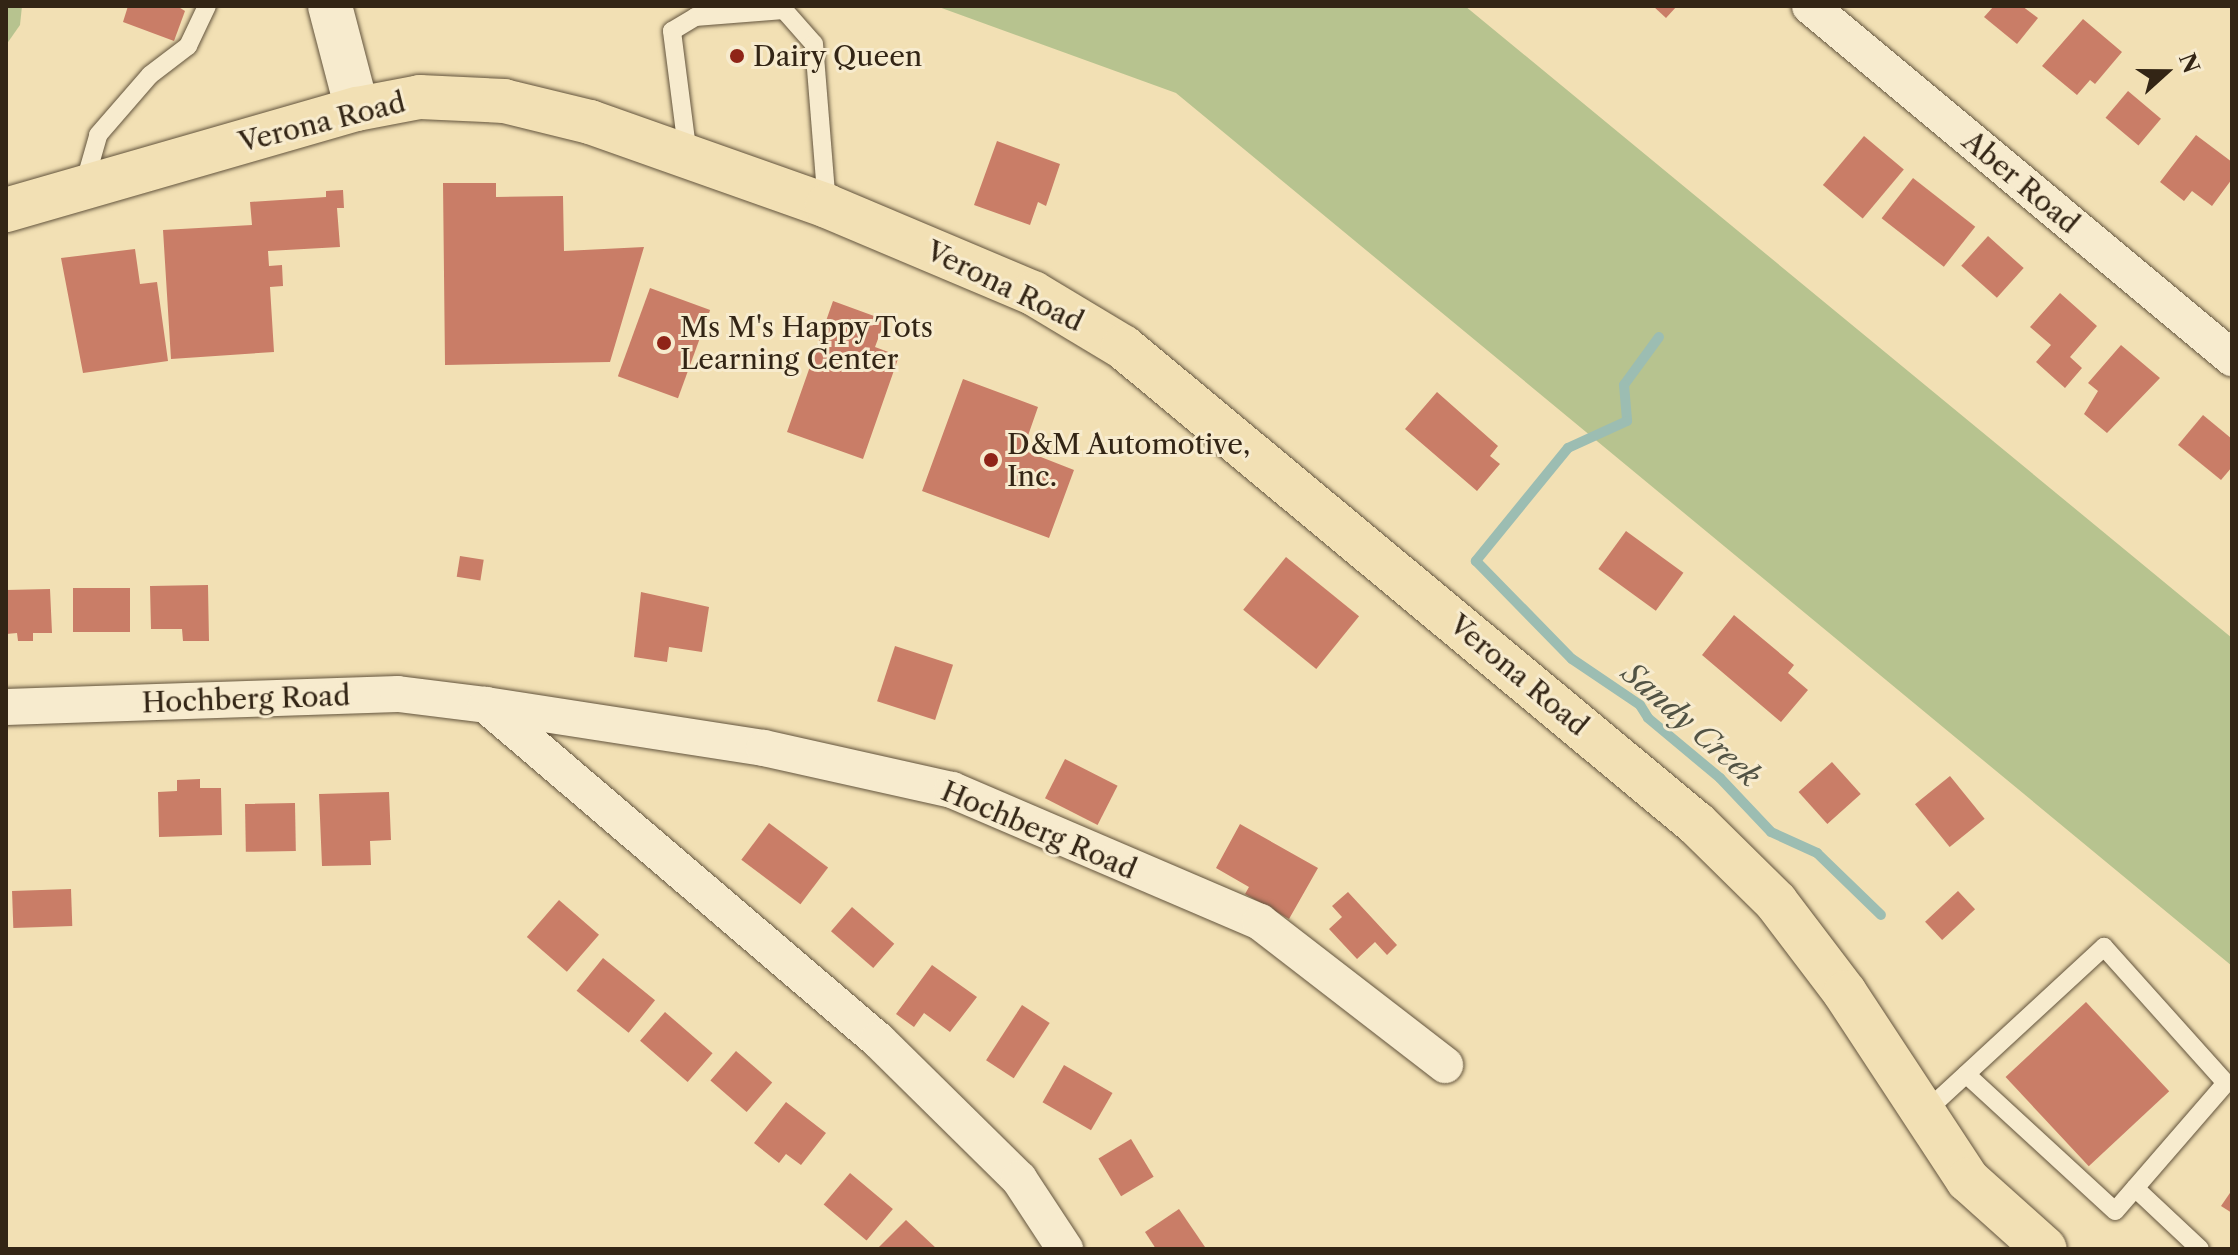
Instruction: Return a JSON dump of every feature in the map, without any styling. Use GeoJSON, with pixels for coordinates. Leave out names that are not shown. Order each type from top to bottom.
{"type":"FeatureCollection","features":[{"type":"Feature","properties":{"kind":"main road","name":"Verona Road"},"geometry":{"type":"LineString","coordinates":[[6,210],[357,109],[420,97],[504,101],[590,122],[827,206],[1033,293],[1123,347],[1335,519],[1697,824],[1776,902],[1845,993],[1922,1115],[1968,1180],[2045,1249]]}},
{"type":"Feature","properties":{"kind":"street"},"geometry":{"type":"LineString","coordinates":[[330,6],[357,109]]}},
{"type":"Feature","properties":{"kind":"street","name":"Aber Road"},"geometry":{"type":"LineString","coordinates":[[1810,6],[2232,358]]}},
{"type":"Feature","properties":{"kind":"street","name":"Hochberg Road"},"geometry":{"type":"LineString","coordinates":[[6,707],[398,694],[764,748],[952,790],[1260,922],[1445,1065]]}},
{"type":"Feature","properties":{"kind":"street"},"geometry":{"type":"LineString","coordinates":[[486,705],[878,1040],[1019,1179],[1065,1249]]}},
{"type":"Feature","properties":{"kind":"lane"},"geometry":{"type":"LineString","coordinates":[[90,186],[88,171],[98,135],[150,75],[188,46],[207,6]]}},
{"type":"Feature","properties":{"kind":"lane"},"geometry":{"type":"LineString","coordinates":[[688,156],[672,31],[695,17],[784,10],[814,44],[827,206]]}},
{"type":"Feature","properties":{"kind":"lane"},"geometry":{"type":"LineString","coordinates":[[1922,1115],[1966,1074],[2104,947],[2226,1083],[2115,1211],[1966,1074]]}},
{"type":"Feature","properties":{"kind":"lane"},"geometry":{"type":"LineString","coordinates":[[2135,1188],[2200,1249]]}},
{"type":"Feature","properties":{"kind":"green space"},"geometry":{"type":"Polygon","coordinates":[[[6,6],[22,6],[20,25],[6,45],[6,6]]]}},
{"type":"Feature","properties":{"kind":"green space"},"geometry":{"type":"Polygon","coordinates":[[[936,6],[1465,6],[2232,638],[2232,966],[1176,93],[936,6]]]}},
{"type":"Feature","properties":{"kind":"building"},"geometry":{"type":"Polygon","coordinates":[[[128,6],[177,6],[185,11],[174,41],[123,22],[128,6]]]}},
{"type":"Feature","properties":{"kind":"building"},"geometry":{"type":"Polygon","coordinates":[[[1653,6],[1677,6],[1666,18],[1653,6]]]}},
{"type":"Feature","properties":{"kind":"building"},"geometry":{"type":"Polygon","coordinates":[[[1994,6],[2022,6],[2038,18],[2017,44],[1984,17],[1994,6]]]}},
{"type":"Feature","properties":{"kind":"building"},"geometry":{"type":"Polygon","coordinates":[[[2083,19],[2122,52],[2095,84],[2090,80],[2077,95],[2042,66],[2083,19]]]}},
{"type":"Feature","properties":{"kind":"building"},"geometry":{"type":"Polygon","coordinates":[[[2128,91],[2161,119],[2138,145],[2106,118],[2128,91]]]}},
{"type":"Feature","properties":{"kind":"building"},"geometry":{"type":"Polygon","coordinates":[[[2196,135],[2232,162],[2232,179],[2212,206],[2192,191],[2184,201],[2160,182],[2196,135]]]}},
{"type":"Feature","properties":{"kind":"building"},"geometry":{"type":"Polygon","coordinates":[[[1864,136],[1904,169],[1863,218],[1823,185],[1864,136]]]}},
{"type":"Feature","properties":{"kind":"building"},"geometry":{"type":"Polygon","coordinates":[[[997,141],[1060,164],[1046,206],[1038,202],[1030,225],[974,205],[997,141]]]}},
{"type":"Feature","properties":{"kind":"building"},"geometry":{"type":"Polygon","coordinates":[[[1913,178],[1975,227],[1944,267],[1882,218],[1913,178]]]}},
{"type":"Feature","properties":{"kind":"building"},"geometry":{"type":"Polygon","coordinates":[[[443,183],[496,183],[496,197],[563,196],[564,251],[644,247],[610,362],[445,365],[443,183]]]}},
{"type":"Feature","properties":{"kind":"building"},"geometry":{"type":"Polygon","coordinates":[[[343,190],[344,208],[337,208],[340,247],[268,251],[269,266],[282,265],[283,286],[270,287],[274,352],[171,359],[163,230],[252,225],[250,202],[326,197],[326,191],[343,190]]]}},
{"type":"Feature","properties":{"kind":"building"},"geometry":{"type":"Polygon","coordinates":[[[1988,236],[2024,268],[1997,298],[1961,266],[1988,236]]]}},
{"type":"Feature","properties":{"kind":"building"},"geometry":{"type":"Polygon","coordinates":[[[135,249],[140,284],[157,282],[168,361],[83,373],[61,258],[135,249]]]}},
{"type":"Feature","properties":{"kind":"building","name":"Ms M's Happy Tots Learning Center"},"geometry":{"type":"Polygon","coordinates":[[[650,288],[710,310],[678,398],[618,376],[650,288]]]}},
{"type":"Feature","properties":{"kind":"building"},"geometry":{"type":"Polygon","coordinates":[[[2060,293],[2097,326],[2070,357],[2082,368],[2065,388],[2036,362],[2051,345],[2030,327],[2060,293]]]}},
{"type":"Feature","properties":{"kind":"building"},"geometry":{"type":"Polygon","coordinates":[[[833,301],[885,320],[875,347],[899,356],[863,459],[787,432],[833,301]]]}},
{"type":"Feature","properties":{"kind":"building"},"geometry":{"type":"Polygon","coordinates":[[[2121,345],[2160,378],[2107,433],[2084,414],[2098,391],[2088,383],[2121,345]]]}},
{"type":"Feature","properties":{"kind":"building","name":"D&M Automotive, Inc."},"geometry":{"type":"Polygon","coordinates":[[[963,379],[1038,407],[1023,450],[1074,470],[1049,538],[922,491],[963,379]]]}},
{"type":"Feature","properties":{"kind":"building"},"geometry":{"type":"Polygon","coordinates":[[[1437,392],[1498,446],[1490,456],[1500,464],[1477,491],[1405,429],[1437,392]]]}},
{"type":"Feature","properties":{"kind":"building"},"geometry":{"type":"Polygon","coordinates":[[[2203,415],[2232,439],[2232,467],[2221,480],[2178,445],[2203,415]]]}},
{"type":"Feature","properties":{"kind":"building"},"geometry":{"type":"Polygon","coordinates":[[[1626,531],[1683,573],[1656,611],[1598,569],[1626,531]]]}},
{"type":"Feature","properties":{"kind":"building"},"geometry":{"type":"Polygon","coordinates":[[[460,556],[484,560],[480,580],[457,577],[460,556]]]}},
{"type":"Feature","properties":{"kind":"building"},"geometry":{"type":"Polygon","coordinates":[[[1286,557],[1359,616],[1316,669],[1243,610],[1286,557]]]}},
{"type":"Feature","properties":{"kind":"building"},"geometry":{"type":"Polygon","coordinates":[[[208,585],[209,641],[183,641],[182,629],[151,629],[150,586],[208,585]]]}},
{"type":"Feature","properties":{"kind":"building"},"geometry":{"type":"Polygon","coordinates":[[[73,588],[130,588],[130,632],[73,632],[73,588]]]}},
{"type":"Feature","properties":{"kind":"building"},"geometry":{"type":"Polygon","coordinates":[[[50,589],[52,633],[33,633],[33,641],[18,641],[17,633],[6,634],[6,590],[50,589]]]}},
{"type":"Feature","properties":{"kind":"building"},"geometry":{"type":"Polygon","coordinates":[[[641,592],[709,607],[702,652],[669,647],[667,662],[634,657],[641,592]]]}},
{"type":"Feature","properties":{"kind":"building"},"geometry":{"type":"Polygon","coordinates":[[[1734,615],[1794,665],[1788,673],[1808,690],[1781,722],[1702,655],[1734,615]]]}},
{"type":"Feature","properties":{"kind":"building"},"geometry":{"type":"Polygon","coordinates":[[[895,646],[953,665],[935,720],[877,701],[895,646]]]}},
{"type":"Feature","properties":{"kind":"building"},"geometry":{"type":"Polygon","coordinates":[[[1065,759],[1118,786],[1098,825],[1045,798],[1065,759]]]}},
{"type":"Feature","properties":{"kind":"building"},"geometry":{"type":"Polygon","coordinates":[[[1832,762],[1861,794],[1827,824],[1799,792],[1832,762]]]}},
{"type":"Feature","properties":{"kind":"building"},"geometry":{"type":"Polygon","coordinates":[[[1950,776],[1985,819],[1950,847],[1915,804],[1950,776]]]}},
{"type":"Feature","properties":{"kind":"building"},"geometry":{"type":"Polygon","coordinates":[[[200,779],[200,788],[221,788],[222,835],[159,837],[158,792],[177,791],[177,780],[200,779]]]}},
{"type":"Feature","properties":{"kind":"building"},"geometry":{"type":"Polygon","coordinates":[[[389,792],[391,840],[370,841],[371,865],[322,866],[319,794],[389,792]]]}},
{"type":"Feature","properties":{"kind":"building"},"geometry":{"type":"Polygon","coordinates":[[[295,803],[296,851],[246,852],[245,804],[295,803]]]}},
{"type":"Feature","properties":{"kind":"building"},"geometry":{"type":"Polygon","coordinates":[[[769,823],[828,868],[800,904],[741,860],[769,823]]]}},
{"type":"Feature","properties":{"kind":"building"},"geometry":{"type":"Polygon","coordinates":[[[1240,824],[1318,868],[1289,919],[1245,894],[1249,887],[1216,868],[1240,824]]]}},
{"type":"Feature","properties":{"kind":"building"},"geometry":{"type":"Polygon","coordinates":[[[71,889],[72,926],[13,928],[12,891],[71,889]]]}},
{"type":"Feature","properties":{"kind":"building"},"geometry":{"type":"Polygon","coordinates":[[[1958,891],[1975,909],[1942,940],[1925,922],[1958,891]]]}},
{"type":"Feature","properties":{"kind":"building"},"geometry":{"type":"Polygon","coordinates":[[[1348,892],[1397,945],[1387,955],[1375,942],[1357,959],[1329,929],[1342,917],[1332,906],[1348,892]]]}},
{"type":"Feature","properties":{"kind":"building"},"geometry":{"type":"Polygon","coordinates":[[[559,900],[599,935],[567,972],[527,937],[559,900]]]}},
{"type":"Feature","properties":{"kind":"building"},"geometry":{"type":"Polygon","coordinates":[[[852,907],[894,944],[873,968],[831,931],[852,907]]]}},
{"type":"Feature","properties":{"kind":"building"},"geometry":{"type":"Polygon","coordinates":[[[603,958],[655,1000],[629,1033],[577,991],[603,958]]]}},
{"type":"Feature","properties":{"kind":"building"},"geometry":{"type":"Polygon","coordinates":[[[932,965],[977,997],[950,1032],[924,1013],[914,1027],[896,1014],[932,965]]]}},
{"type":"Feature","properties":{"kind":"building"},"geometry":{"type":"Polygon","coordinates":[[[2086,1002],[2169,1091],[2089,1166],[2006,1077],[2086,1002]]]}},
{"type":"Feature","properties":{"kind":"building"},"geometry":{"type":"Polygon","coordinates":[[[1022,1005],[1050,1023],[1014,1078],[986,1060],[1022,1005]]]}},
{"type":"Feature","properties":{"kind":"building"},"geometry":{"type":"Polygon","coordinates":[[[665,1012],[713,1053],[688,1082],[640,1041],[665,1012]]]}},
{"type":"Feature","properties":{"kind":"building"},"geometry":{"type":"Polygon","coordinates":[[[736,1051],[772,1082],[747,1112],[710,1080],[736,1051]]]}},
{"type":"Feature","properties":{"kind":"building"},"geometry":{"type":"Polygon","coordinates":[[[1064,1065],[1112,1093],[1091,1130],[1042,1102],[1064,1065]]]}},
{"type":"Feature","properties":{"kind":"building"},"geometry":{"type":"Polygon","coordinates":[[[786,1102],[826,1133],[801,1165],[786,1154],[779,1163],[754,1143],[786,1102]]]}},
{"type":"Feature","properties":{"kind":"building"},"geometry":{"type":"Polygon","coordinates":[[[1131,1139],[1154,1177],[1121,1196],[1098,1159],[1131,1139]]]}},
{"type":"Feature","properties":{"kind":"building"},"geometry":{"type":"Polygon","coordinates":[[[850,1173],[893,1209],[867,1240],[824,1204],[850,1173]]]}},
{"type":"Feature","properties":{"kind":"building"},"geometry":{"type":"Polygon","coordinates":[[[2232,1190],[2232,1213],[2221,1206],[2232,1190]]]}},
{"type":"Feature","properties":{"kind":"building"},"geometry":{"type":"Polygon","coordinates":[[[1179,1209],[1205,1247],[1156,1249],[1145,1232],[1179,1209]]]}},
{"type":"Feature","properties":{"kind":"building"},"geometry":{"type":"Polygon","coordinates":[[[906,1220],[937,1249],[877,1249],[906,1220]]]}},
{"type":"Feature","properties":{"kind":"waterway","name":"Sandy Creek"},"geometry":{"type":"LineString","coordinates":[[1659,337],[1624,385],[1627,421],[1568,448],[1476,561],[1572,659],[1640,705],[1648,718],[1720,778],[1771,832],[1817,853],[1881,915]]}},
{"type":"Feature","properties":{"kind":"place","name":"Dairy Queen"},"geometry":{"type":"Point","coordinates":[737,56]}},
{"type":"Feature","properties":{"kind":"place","name":"Ms M's Happy Tots Learning Center"},"geometry":{"type":"Point","coordinates":[664,343]}},
{"type":"Feature","properties":{"kind":"place","name":"D&M Automotive, Inc."},"geometry":{"type":"Point","coordinates":[991,460]}}]}
